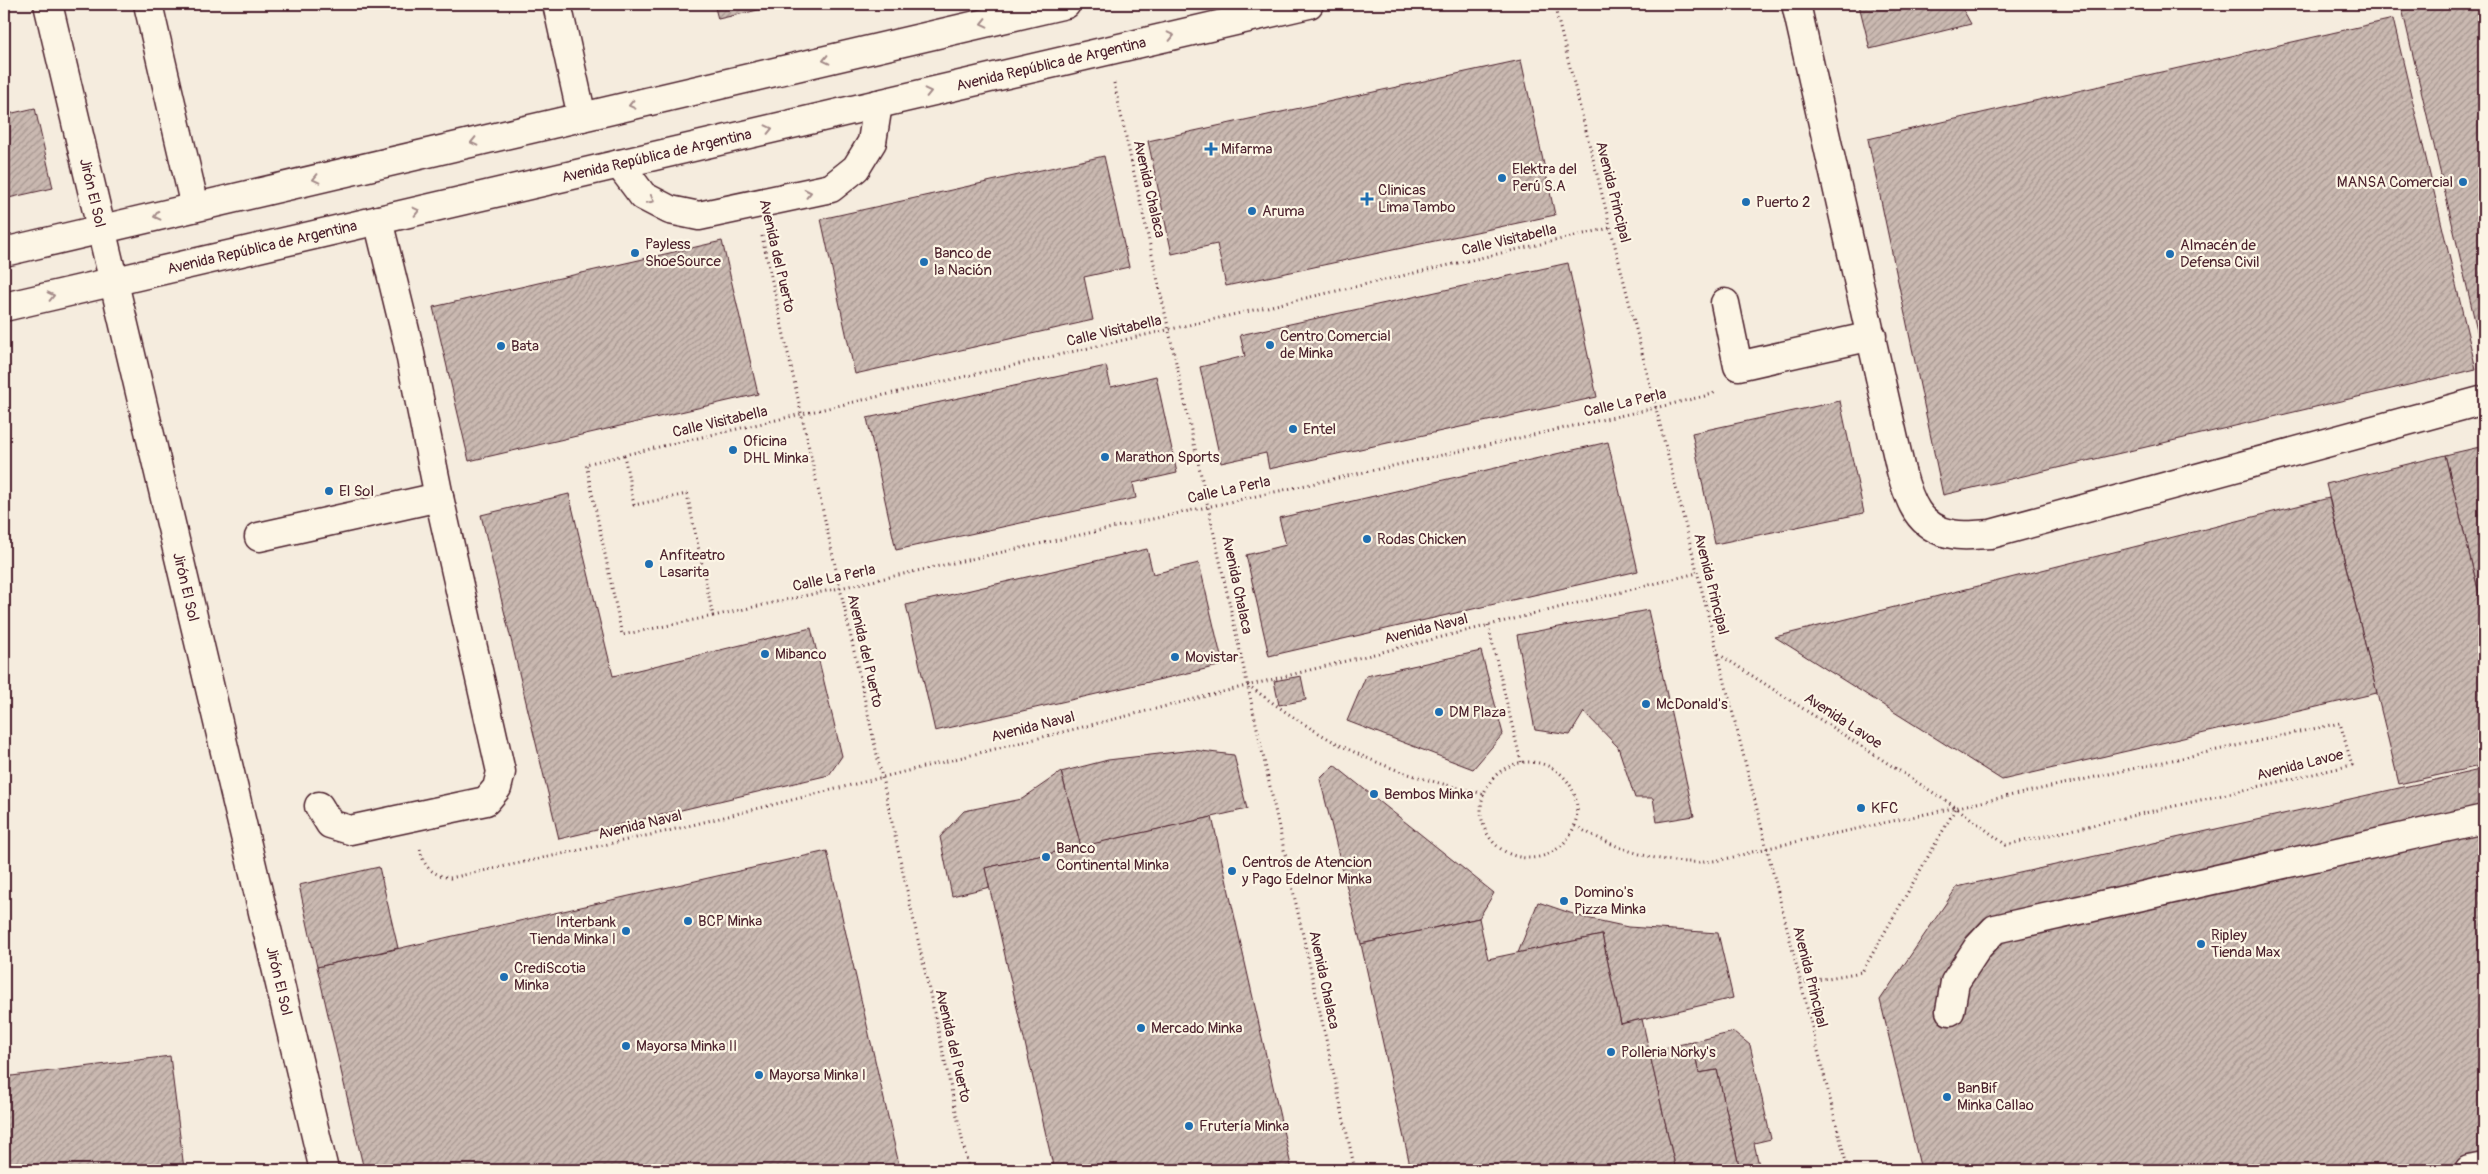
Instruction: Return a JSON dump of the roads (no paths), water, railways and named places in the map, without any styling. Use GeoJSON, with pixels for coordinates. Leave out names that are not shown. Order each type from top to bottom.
{"type":"FeatureCollection","features":[{"type":"Feature","properties":{"kind":"main road","name":"Jirón El Sol"},"geometry":{"type":"LineString","coordinates":[[48,4],[324,1170]]}},
{"type":"Feature","properties":{"kind":"main road"},"geometry":{"type":"LineString","coordinates":[[148,4],[195,207]]}},
{"type":"Feature","properties":{"kind":"main road"},"geometry":{"type":"LineString","coordinates":[[557,4],[582,117]]}},
{"type":"Feature","properties":{"kind":"main road"},"geometry":{"type":"LineString","coordinates":[[4,252],[582,117],[1022,9],[1066,4]]}},
{"type":"Feature","properties":{"kind":"main road","name":"Avenida República de Argentina"},"geometry":{"type":"LineString","coordinates":[[4,307],[1309,4]]}},
{"type":"Feature","properties":{"kind":"main road"},"geometry":{"type":"LineString","coordinates":[[1796,4],[1910,501],[1926,523],[1952,534],[1991,534],[2484,400]]}},
{"type":"Feature","properties":{"kind":"main road"},"geometry":{"type":"LineString","coordinates":[[619,164],[643,196],[670,210],[699,216],[831,188],[856,168],[872,142],[878,104]]}},
{"type":"Feature","properties":{"kind":"main road"},"geometry":{"type":"LineString","coordinates":[[318,806],[330,824],[350,830],[486,801],[498,788],[501,772],[439,497],[407,339],[378,220]]}},
{"type":"Feature","properties":{"kind":"main road"},"geometry":{"type":"LineString","coordinates":[[1724,304],[1738,366],[1872,336]]}},
{"type":"Feature","properties":{"kind":"main road"},"geometry":{"type":"LineString","coordinates":[[259,537],[439,497]]}},
{"type":"Feature","properties":{"kind":"main road"},"geometry":{"type":"LineString","coordinates":[[1950,1011],[1955,982],[1978,947],[1995,929],[2484,819]]}},
{"type":"Feature","properties":{"kind":"main road"},"geometry":{"type":"LineString","coordinates":[[2469,1170],[2484,1167]]}},
{"type":"Feature","properties":{"kind":"place","name":"Mifarma"},"geometry":{"type":"Point","coordinates":[1211,149]}},
{"type":"Feature","properties":{"kind":"place","name":"Elektra del Perú S.A"},"geometry":{"type":"Point","coordinates":[1502,178]}},
{"type":"Feature","properties":{"kind":"place","name":"MANSA Comercial"},"geometry":{"type":"Point","coordinates":[2463,182]}},
{"type":"Feature","properties":{"kind":"place","name":"Clinicas Lima Tambo"},"geometry":{"type":"Point","coordinates":[1367,199]}},
{"type":"Feature","properties":{"kind":"place","name":"Puerto 2"},"geometry":{"type":"Point","coordinates":[1746,202]}},
{"type":"Feature","properties":{"kind":"place","name":"Aruma"},"geometry":{"type":"Point","coordinates":[1252,211]}},
{"type":"Feature","properties":{"kind":"place","name":"Payless ShoeSource"},"geometry":{"type":"Point","coordinates":[635,253]}},
{"type":"Feature","properties":{"kind":"place","name":"Almacén de Defensa Civil"},"geometry":{"type":"Point","coordinates":[2170,254]}},
{"type":"Feature","properties":{"kind":"place","name":"Banco de la Nación"},"geometry":{"type":"Point","coordinates":[924,262]}},
{"type":"Feature","properties":{"kind":"place","name":"Centro Comercial de Minka"},"geometry":{"type":"Point","coordinates":[1270,345]}},
{"type":"Feature","properties":{"kind":"place","name":"Bata"},"geometry":{"type":"Point","coordinates":[501,346]}},
{"type":"Feature","properties":{"kind":"place","name":"Entel"},"geometry":{"type":"Point","coordinates":[1293,429]}},
{"type":"Feature","properties":{"kind":"place","name":"Oficina DHL Minka"},"geometry":{"type":"Point","coordinates":[733,450]}},
{"type":"Feature","properties":{"kind":"place","name":"Marathon Sports"},"geometry":{"type":"Point","coordinates":[1105,457]}},
{"type":"Feature","properties":{"kind":"place","name":"El Sol"},"geometry":{"type":"Point","coordinates":[329,491]}},
{"type":"Feature","properties":{"kind":"place","name":"Rodas Chicken"},"geometry":{"type":"Point","coordinates":[1367,539]}},
{"type":"Feature","properties":{"kind":"place","name":"Anfiteatro Lasarita"},"geometry":{"type":"Point","coordinates":[649,564]}},
{"type":"Feature","properties":{"kind":"place","name":"Mibanco"},"geometry":{"type":"Point","coordinates":[765,654]}},
{"type":"Feature","properties":{"kind":"place","name":"Movistar"},"geometry":{"type":"Point","coordinates":[1175,657]}},
{"type":"Feature","properties":{"kind":"place","name":"McDonald's"},"geometry":{"type":"Point","coordinates":[1646,704]}},
{"type":"Feature","properties":{"kind":"place","name":"DM Plaza"},"geometry":{"type":"Point","coordinates":[1439,712]}},
{"type":"Feature","properties":{"kind":"place","name":"Bembos Minka"},"geometry":{"type":"Point","coordinates":[1374,794]}},
{"type":"Feature","properties":{"kind":"place","name":"KFC"},"geometry":{"type":"Point","coordinates":[1861,808]}},
{"type":"Feature","properties":{"kind":"place","name":"Banco Continental Minka"},"geometry":{"type":"Point","coordinates":[1046,857]}},
{"type":"Feature","properties":{"kind":"place","name":"Centros de Atencion y Pago Edelnor Minka"},"geometry":{"type":"Point","coordinates":[1232,871]}},
{"type":"Feature","properties":{"kind":"place","name":"Domino's Pizza Minka"},"geometry":{"type":"Point","coordinates":[1564,901]}},
{"type":"Feature","properties":{"kind":"place","name":"BCP Minka"},"geometry":{"type":"Point","coordinates":[688,921]}},
{"type":"Feature","properties":{"kind":"place","name":"Interbank Tienda Minka I"},"geometry":{"type":"Point","coordinates":[626,931]}},
{"type":"Feature","properties":{"kind":"place","name":"Ripley Tienda Max"},"geometry":{"type":"Point","coordinates":[2201,944]}},
{"type":"Feature","properties":{"kind":"place","name":"CrediScotia Minka"},"geometry":{"type":"Point","coordinates":[504,977]}},
{"type":"Feature","properties":{"kind":"place","name":"Mercado Minka"},"geometry":{"type":"Point","coordinates":[1141,1028]}},
{"type":"Feature","properties":{"kind":"place","name":"Mayorsa Minka II"},"geometry":{"type":"Point","coordinates":[626,1046]}},
{"type":"Feature","properties":{"kind":"place","name":"Polleria Norky's"},"geometry":{"type":"Point","coordinates":[1611,1052]}},
{"type":"Feature","properties":{"kind":"place","name":"Mayorsa Minka I"},"geometry":{"type":"Point","coordinates":[759,1075]}},
{"type":"Feature","properties":{"kind":"place","name":"BanBif Minka Callao"},"geometry":{"type":"Point","coordinates":[1947,1097]}},
{"type":"Feature","properties":{"kind":"place","name":"Frutería Minka"},"geometry":{"type":"Point","coordinates":[1189,1126]}}]}
